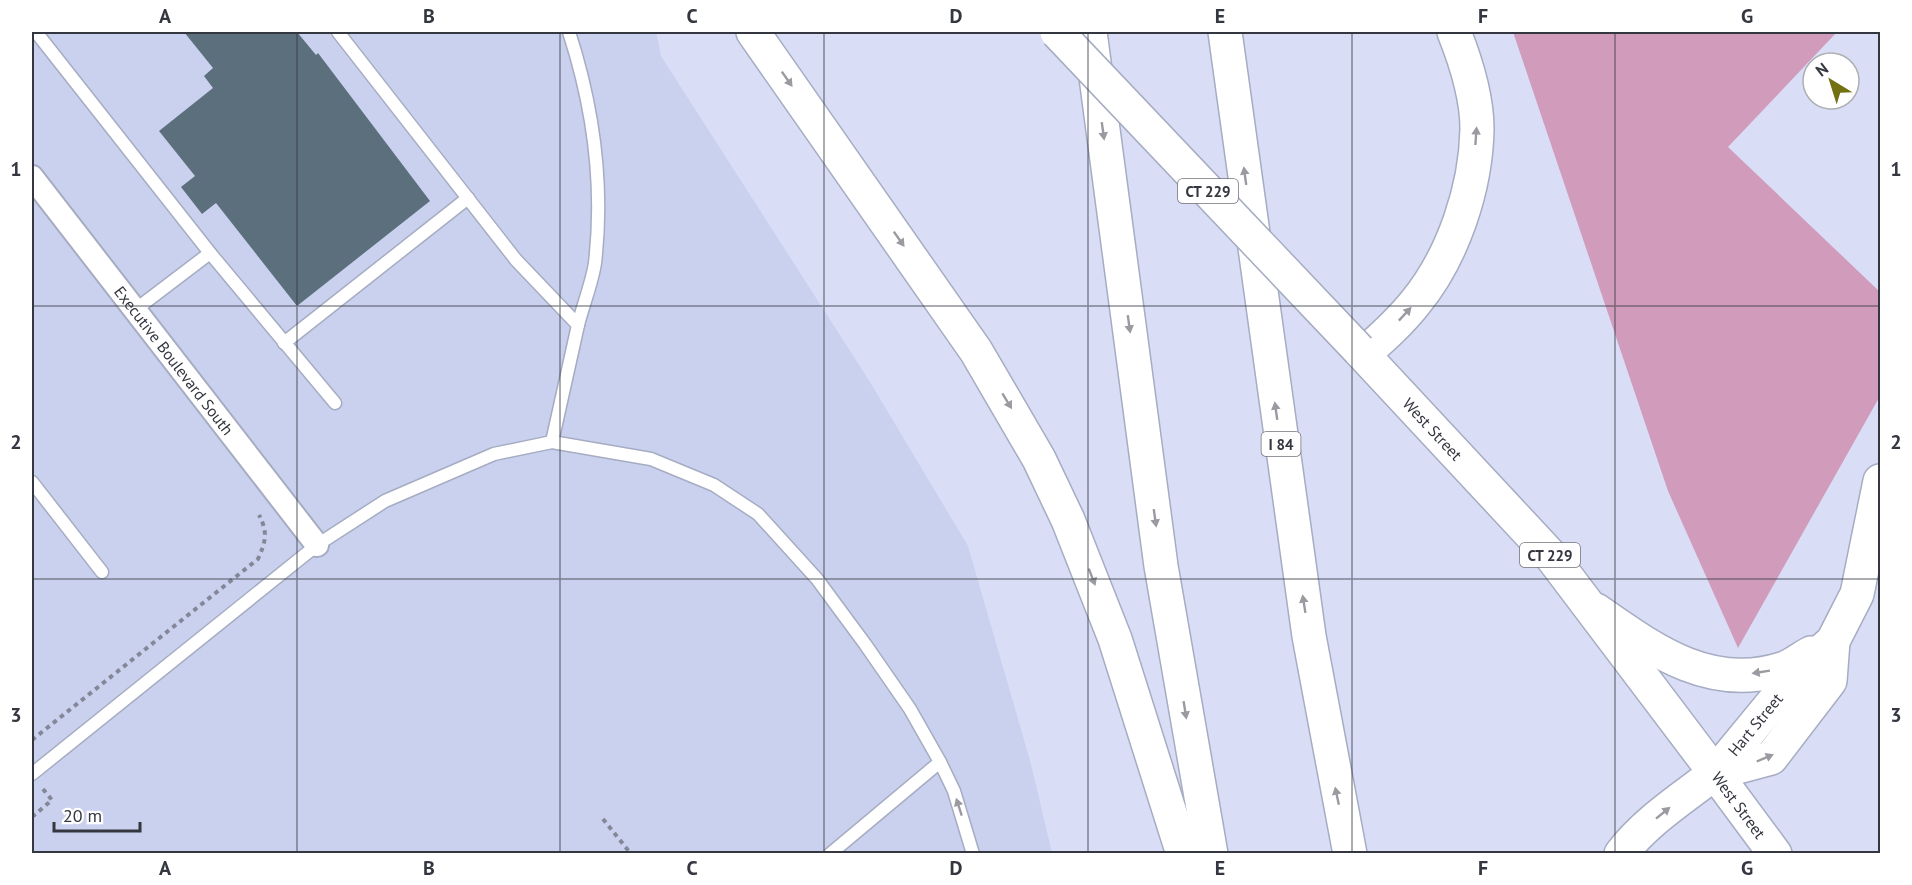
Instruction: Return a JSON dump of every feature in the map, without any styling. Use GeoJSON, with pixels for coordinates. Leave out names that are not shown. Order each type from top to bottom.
{"type":"FeatureCollection","features":[{"type":"Feature","properties":{"kind":"main road"},"geometry":{"type":"LineString","coordinates":[[753,32],[976,351],[1039,459],[1068,520],[1107,618],[1183,854]]}},
{"type":"Feature","properties":{"kind":"main road","name":"West Street"},"geometry":{"type":"LineString","coordinates":[[1057,32],[1516,516],[1590,606],[1775,854]]}},
{"type":"Feature","properties":{"kind":"main road"},"geometry":{"type":"LineString","coordinates":[[1090,32],[1161,566],[1211,854]]}},
{"type":"Feature","properties":{"kind":"main road","name":"I 84"},"geometry":{"type":"LineString","coordinates":[[1225,32],[1302,588],[1336,790],[1350,854]]}},
{"type":"Feature","properties":{"kind":"main road"},"geometry":{"type":"LineString","coordinates":[[1362,352],[1416,302],[1435,275],[1463,207],[1473,168],[1477,128],[1473,96],[1454,32]]}},
{"type":"Feature","properties":{"kind":"main road","name":"Hart Street"},"geometry":{"type":"LineString","coordinates":[[1715,773],[1771,758],[1830,681],[1833,641],[1857,594],[1881,481]]}},
{"type":"Feature","properties":{"kind":"main road","name":"Hart Street"},"geometry":{"type":"LineString","coordinates":[[1590,606],[1657,653],[1691,667],[1729,676],[1782,669],[1833,641]]}},
{"type":"Feature","properties":{"kind":"main road"},"geometry":{"type":"LineString","coordinates":[[1621,854],[1630,842],[1662,813],[1715,773]]}},
{"type":"Feature","properties":{"kind":"street","name":"Executive Boulevard South"},"geometry":{"type":"LineString","coordinates":[[32,177],[317,545]]}},
{"type":"Feature","properties":{"kind":"lane"},"geometry":{"type":"LineString","coordinates":[[36,32],[210,253],[334,404]]}},
{"type":"Feature","properties":{"kind":"lane"},"geometry":{"type":"LineString","coordinates":[[338,32],[516,260],[578,325]]}},
{"type":"Feature","properties":{"kind":"lane"},"geometry":{"type":"LineString","coordinates":[[552,442],[578,325],[595,264],[599,168],[582,69],[570,32]]}},
{"type":"Feature","properties":{"kind":"lane"},"geometry":{"type":"LineString","coordinates":[[284,343],[468,198]]}},
{"type":"Feature","properties":{"kind":"lane"},"geometry":{"type":"LineString","coordinates":[[135,310],[210,253]]}},
{"type":"Feature","properties":{"kind":"lane"},"geometry":{"type":"LineString","coordinates":[[32,774],[317,545],[396,496],[494,454],[552,442],[651,459],[714,485],[758,514],[817,579],[910,709],[954,791],[973,854]]}},
{"type":"Feature","properties":{"kind":"lane"},"geometry":{"type":"LineString","coordinates":[[32,482],[102,572]]}},
{"type":"Feature","properties":{"kind":"lane"},"geometry":{"type":"LineString","coordinates":[[830,854],[940,762]]}},
{"type":"Feature","properties":{"kind":"path"},"geometry":{"type":"LineString","coordinates":[[32,740],[258,558],[265,543],[266,528],[257,512]]}},
{"type":"Feature","properties":{"kind":"path"},"geometry":{"type":"LineString","coordinates":[[32,774],[52,800],[32,817]]}},
{"type":"Feature","properties":{"kind":"path"},"geometry":{"type":"LineString","coordinates":[[603,819],[631,854]]}},
{"type":"Feature","properties":{"kind":"shaded area"},"geometry":{"type":"Polygon","coordinates":[[[32,32],[656,32],[661,56],[870,382],[968,546],[1031,764],[1052,853],[32,853],[32,32]]]}},
{"type":"Feature","properties":{"kind":"shaded area"},"geometry":{"type":"Polygon","coordinates":[[[1513,32],[1837,32],[1819,51],[1801,51],[1801,70],[1728,147],[1880,292],[1880,396],[1738,648],[1668,491],[1513,32]]]}},
{"type":"Feature","properties":{"kind":"building"},"geometry":{"type":"Polygon","coordinates":[[[184,32],[297,32],[316,55],[318,53],[430,201],[297,306],[216,203],[202,214],[181,187],[195,176],[159,131],[213,88],[204,76],[213,68],[184,32]]]}}]}
